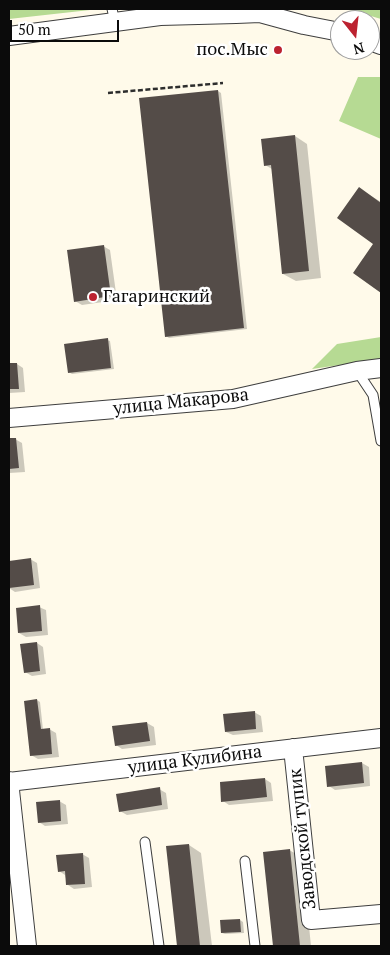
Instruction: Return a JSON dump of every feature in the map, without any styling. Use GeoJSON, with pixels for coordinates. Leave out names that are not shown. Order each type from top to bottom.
{"type":"FeatureCollection","features":[{"type":"Feature","properties":{"kind":"street"},"geometry":{"type":"LineString","coordinates":[[9,36],[114,15],[160,16],[261,11],[304,25],[330,30]]}},
{"type":"Feature","properties":{"kind":"street","name":"улица Макарова"},"geometry":{"type":"LineString","coordinates":[[9,418],[233,399],[357,371],[381,368]]}},
{"type":"Feature","properties":{"kind":"street","name":"улица Кулибина"},"geometry":{"type":"LineString","coordinates":[[9,782],[381,738]]}},
{"type":"Feature","properties":{"kind":"street","name":"Заводской тупик"},"geometry":{"type":"LineString","coordinates":[[293,748],[311,920],[381,914]]}},
{"type":"Feature","properties":{"kind":"street"},"geometry":{"type":"LineString","coordinates":[[9,782],[27,946]]}},
{"type":"Feature","properties":{"kind":"lane"},"geometry":{"type":"LineString","coordinates":[[357,371],[372,395],[381,441]]}},
{"type":"Feature","properties":{"kind":"lane"},"geometry":{"type":"LineString","coordinates":[[145,842],[159,946]]}},
{"type":"Feature","properties":{"kind":"lane"},"geometry":{"type":"LineString","coordinates":[[245,861],[255,946]]}},
{"type":"Feature","properties":{"kind":"path"},"geometry":{"type":"LineString","coordinates":[[108,93],[223,82]]}},
{"type":"Feature","properties":{"kind":"green space"},"geometry":{"type":"Polygon","coordinates":[[[9,9],[99,9],[9,19],[9,9]]]}},
{"type":"Feature","properties":{"kind":"green space"},"geometry":{"type":"Polygon","coordinates":[[[344,9],[381,9],[381,19],[380,10],[344,9]]]}},
{"type":"Feature","properties":{"kind":"green space"},"geometry":{"type":"Polygon","coordinates":[[[358,77],[381,77],[381,139],[339,121],[358,77]]]}},
{"type":"Feature","properties":{"kind":"green space"},"geometry":{"type":"Polygon","coordinates":[[[381,337],[381,359],[312,369],[337,344],[381,337]]]}},
{"type":"Feature","properties":{"kind":"building"},"geometry":{"type":"Polygon","coordinates":[[[218,90],[244,328],[165,337],[139,98],[218,90]]]}},
{"type":"Feature","properties":{"kind":"building"},"geometry":{"type":"Polygon","coordinates":[[[295,135],[309,271],[282,274],[271,165],[264,166],[261,139],[295,135]]]}},
{"type":"Feature","properties":{"kind":"building"},"geometry":{"type":"Polygon","coordinates":[[[359,187],[381,203],[381,293],[353,273],[373,244],[337,218],[359,187]]]}},
{"type":"Feature","properties":{"kind":"building"},"geometry":{"type":"Polygon","coordinates":[[[104,245],[111,296],[74,302],[67,250],[104,245]]]}},
{"type":"Feature","properties":{"kind":"building"},"geometry":{"type":"Polygon","coordinates":[[[108,338],[111,368],[68,373],[64,344],[108,338]]]}},
{"type":"Feature","properties":{"kind":"building"},"geometry":{"type":"Polygon","coordinates":[[[9,363],[17,363],[19,389],[9,389],[9,363]]]}},
{"type":"Feature","properties":{"kind":"building"},"geometry":{"type":"Polygon","coordinates":[[[9,438],[16,438],[19,468],[9,469],[9,438]]]}},
{"type":"Feature","properties":{"kind":"building"},"geometry":{"type":"Polygon","coordinates":[[[31,558],[34,585],[9,588],[9,561],[31,558]]]}},
{"type":"Feature","properties":{"kind":"building"},"geometry":{"type":"Polygon","coordinates":[[[40,605],[42,631],[18,633],[16,608],[40,605]]]}},
{"type":"Feature","properties":{"kind":"building"},"geometry":{"type":"Polygon","coordinates":[[[37,642],[40,671],[24,673],[20,644],[37,642]]]}},
{"type":"Feature","properties":{"kind":"building"},"geometry":{"type":"Polygon","coordinates":[[[37,699],[41,729],[50,728],[52,754],[30,756],[24,701],[37,699]]]}},
{"type":"Feature","properties":{"kind":"building"},"geometry":{"type":"Polygon","coordinates":[[[255,711],[256,729],[225,732],[223,714],[255,711]]]}},
{"type":"Feature","properties":{"kind":"building"},"geometry":{"type":"Polygon","coordinates":[[[147,722],[150,741],[115,746],[112,726],[147,722]]]}},
{"type":"Feature","properties":{"kind":"building"},"geometry":{"type":"Polygon","coordinates":[[[362,762],[364,783],[327,787],[325,766],[362,762]]]}},
{"type":"Feature","properties":{"kind":"building"},"geometry":{"type":"Polygon","coordinates":[[[265,778],[267,797],[221,802],[220,782],[265,778]]]}},
{"type":"Feature","properties":{"kind":"building"},"geometry":{"type":"Polygon","coordinates":[[[160,787],[162,805],[119,812],[116,794],[160,787]]]}},
{"type":"Feature","properties":{"kind":"building"},"geometry":{"type":"Polygon","coordinates":[[[60,800],[61,821],[38,823],[36,802],[60,800]]]}},
{"type":"Feature","properties":{"kind":"building"},"geometry":{"type":"Polygon","coordinates":[[[189,844],[200,946],[177,946],[166,846],[189,844]]]}},
{"type":"Feature","properties":{"kind":"building"},"geometry":{"type":"Polygon","coordinates":[[[290,849],[300,946],[273,946],[263,852],[290,849]]]}},
{"type":"Feature","properties":{"kind":"building"},"geometry":{"type":"Polygon","coordinates":[[[83,853],[85,884],[66,885],[65,871],[58,872],[56,855],[83,853]]]}},
{"type":"Feature","properties":{"kind":"building"},"geometry":{"type":"Polygon","coordinates":[[[240,919],[241,932],[221,933],[220,920],[240,919]]]}},
{"type":"Feature","properties":{"kind":"place","name":"пос.Мыс"},"geometry":{"type":"Point","coordinates":[278,50]}},
{"type":"Feature","properties":{"kind":"place","name":"Гагаринский"},"geometry":{"type":"Point","coordinates":[93,297]}}]}
